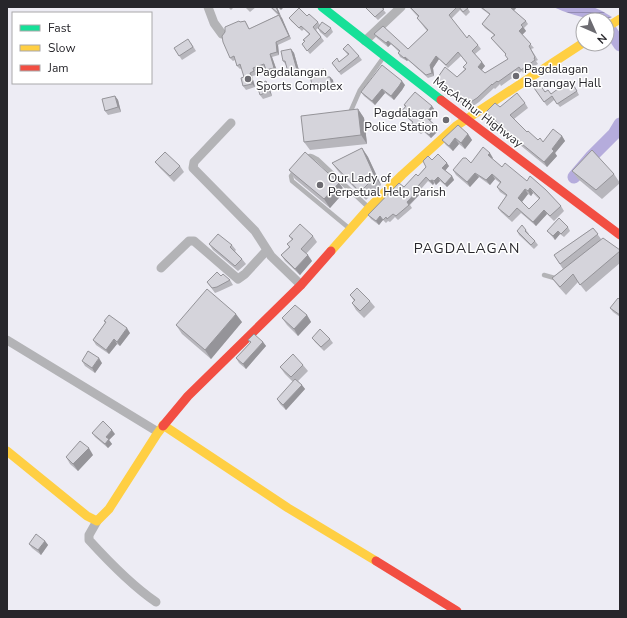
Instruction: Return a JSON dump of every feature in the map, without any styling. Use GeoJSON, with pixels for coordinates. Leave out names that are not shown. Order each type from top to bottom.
{"type":"FeatureCollection","features":[{"type":"Feature","properties":{"kind":"main road","name":"MacArthur Highway"},"geometry":{"type":"LineString","coordinates":[[322,7],[617,235]]}},
{"type":"Feature","properties":{"kind":"main road"},"geometry":{"type":"LineString","coordinates":[[7,451],[77,506],[87,516],[96,521],[112,505],[161,429],[188,396],[301,285],[369,208],[456,126],[575,48]]}},
{"type":"Feature","properties":{"kind":"main road"},"geometry":{"type":"LineString","coordinates":[[161,429],[457,611]]}},
{"type":"Feature","properties":{"kind":"street"},"geometry":{"type":"LineString","coordinates":[[208,7],[214,23],[222,34]]}},
{"type":"Feature","properties":{"kind":"street"},"geometry":{"type":"LineString","coordinates":[[365,41],[401,7]]}},
{"type":"Feature","properties":{"kind":"street"},"geometry":{"type":"LineString","coordinates":[[231,123],[194,162],[193,168],[255,231],[271,256],[301,285]]}},
{"type":"Feature","properties":{"kind":"street"},"geometry":{"type":"LineString","coordinates":[[161,268],[190,241],[194,241],[238,278],[244,274],[267,250]]}},
{"type":"Feature","properties":{"kind":"street"},"geometry":{"type":"LineString","coordinates":[[7,340],[161,429]]}},
{"type":"Feature","properties":{"kind":"street"},"geometry":{"type":"LineString","coordinates":[[96,521],[89,535],[89,540],[126,578],[144,594],[156,602]]}},
{"type":"Feature","properties":{"kind":"lane"},"geometry":{"type":"LineString","coordinates":[[349,115],[360,90],[385,56]]}},
{"type":"Feature","properties":{"kind":"lane"},"geometry":{"type":"LineString","coordinates":[[302,162],[309,156],[317,159],[369,208]]}},
{"type":"Feature","properties":{"kind":"lane"},"geometry":{"type":"LineString","coordinates":[[299,167],[291,176],[292,181],[350,229]]}},
{"type":"Feature","properties":{"kind":"lane"},"geometry":{"type":"LineString","coordinates":[[544,275],[560,280],[565,276]]}},
{"type":"Feature","properties":{"kind":"shaded area"},"geometry":{"type":"Polygon","coordinates":[[[553,7],[593,7],[604,12],[575,12],[574,15],[553,7]]]}},
{"type":"Feature","properties":{"kind":"building"},"geometry":{"type":"Polygon","coordinates":[[[271,7],[276,7],[279,14],[271,7]]]}},
{"type":"Feature","properties":{"kind":"building"},"geometry":{"type":"Polygon","coordinates":[[[365,7],[381,7],[384,9],[375,17],[365,7]]]}},
{"type":"Feature","properties":{"kind":"building"},"geometry":{"type":"Polygon","coordinates":[[[410,7],[457,7],[449,15],[467,38],[469,35],[478,45],[472,51],[482,62],[478,67],[485,73],[508,59],[505,55],[506,54],[491,38],[495,35],[482,24],[490,14],[481,7],[511,7],[526,21],[521,25],[523,27],[519,31],[531,44],[529,46],[535,60],[521,70],[519,67],[498,82],[497,81],[492,84],[477,98],[466,105],[448,92],[449,90],[436,80],[445,67],[457,77],[466,69],[463,67],[467,63],[458,52],[446,65],[436,56],[430,65],[432,73],[426,75],[398,53],[400,51],[388,41],[386,43],[374,34],[383,26],[408,49],[428,30],[417,18],[419,16],[410,7]]]}},
{"type":"Feature","properties":{"kind":"building"},"geometry":{"type":"Polygon","coordinates":[[[459,7],[467,7],[468,8],[463,12],[459,7]]]}},
{"type":"Feature","properties":{"kind":"building"},"geometry":{"type":"Polygon","coordinates":[[[299,8],[307,16],[309,14],[318,22],[313,27],[321,37],[307,51],[302,44],[305,41],[303,40],[310,34],[301,26],[299,28],[289,18],[299,8]]]}},
{"type":"Feature","properties":{"kind":"building"},"geometry":{"type":"Polygon","coordinates":[[[279,15],[289,36],[276,42],[277,52],[270,54],[274,68],[266,70],[264,64],[253,68],[254,71],[250,73],[252,84],[243,86],[241,78],[244,77],[240,64],[237,66],[234,56],[230,58],[223,42],[222,36],[225,32],[225,27],[239,21],[245,21],[249,29],[279,15]]]}},
{"type":"Feature","properties":{"kind":"building"},"geometry":{"type":"Polygon","coordinates":[[[322,22],[331,28],[325,34],[318,28],[322,22]]]}},
{"type":"Feature","properties":{"kind":"building"},"geometry":{"type":"Polygon","coordinates":[[[188,39],[193,47],[179,56],[174,48],[188,39]]]}},
{"type":"Feature","properties":{"kind":"building"},"geometry":{"type":"Polygon","coordinates":[[[348,44],[359,56],[339,72],[332,63],[337,58],[339,62],[349,54],[343,49],[348,44]]]}},
{"type":"Feature","properties":{"kind":"building"},"geometry":{"type":"Polygon","coordinates":[[[291,49],[297,70],[288,72],[285,61],[283,61],[281,51],[291,49]]]}},
{"type":"Feature","properties":{"kind":"building"},"geometry":{"type":"Polygon","coordinates":[[[382,65],[402,81],[391,96],[382,89],[372,101],[361,92],[382,65]]]}},
{"type":"Feature","properties":{"kind":"building"},"geometry":{"type":"Polygon","coordinates":[[[324,69],[326,77],[330,77],[332,85],[324,86],[324,83],[312,85],[309,71],[324,69]]]}},
{"type":"Feature","properties":{"kind":"building"},"geometry":{"type":"Polygon","coordinates":[[[570,80],[577,91],[557,104],[552,96],[544,102],[532,85],[537,81],[545,92],[548,90],[551,94],[570,80]]]}},
{"type":"Feature","properties":{"kind":"building"},"geometry":{"type":"Polygon","coordinates":[[[266,81],[269,91],[260,95],[257,85],[266,81]]]}},
{"type":"Feature","properties":{"kind":"building"},"geometry":{"type":"Polygon","coordinates":[[[415,92],[432,106],[427,112],[430,115],[427,118],[437,127],[429,135],[422,129],[419,130],[411,125],[413,122],[401,112],[406,106],[404,105],[415,92]]]}},
{"type":"Feature","properties":{"kind":"building"},"geometry":{"type":"Polygon","coordinates":[[[517,93],[525,103],[510,115],[527,132],[528,131],[538,140],[540,138],[543,142],[553,129],[562,136],[552,149],[554,151],[544,162],[511,135],[509,137],[499,126],[500,125],[486,112],[495,103],[500,107],[517,93]]]}},
{"type":"Feature","properties":{"kind":"building"},"geometry":{"type":"Polygon","coordinates":[[[115,96],[118,107],[105,111],[102,99],[115,96]]]}},
{"type":"Feature","properties":{"kind":"building"},"geometry":{"type":"Polygon","coordinates":[[[358,109],[361,135],[304,142],[301,116],[358,109]]]}},
{"type":"Feature","properties":{"kind":"building"},"geometry":{"type":"Polygon","coordinates":[[[458,125],[468,134],[461,143],[455,138],[449,146],[442,140],[458,125]]]}},
{"type":"Feature","properties":{"kind":"building"},"geometry":{"type":"Polygon","coordinates":[[[483,147],[490,153],[488,155],[502,167],[505,163],[527,181],[530,176],[561,206],[550,216],[544,210],[533,222],[517,208],[509,217],[498,208],[507,195],[497,187],[501,182],[492,174],[486,180],[475,173],[467,182],[453,170],[463,158],[466,158],[471,163],[483,147]],[[530,188],[528,191],[525,189],[518,198],[529,209],[540,198],[530,188]]]}},
{"type":"Feature","properties":{"kind":"building"},"geometry":{"type":"Polygon","coordinates":[[[362,148],[375,177],[360,192],[332,163],[362,148]]]}},
{"type":"Feature","properties":{"kind":"building"},"geometry":{"type":"Polygon","coordinates":[[[592,150],[614,174],[596,190],[572,171],[592,150]]]}},
{"type":"Feature","properties":{"kind":"building"},"geometry":{"type":"Polygon","coordinates":[[[165,152],[180,166],[170,176],[155,162],[165,152]]]}},
{"type":"Feature","properties":{"kind":"building","name":"Our Lady of Perpetual Help Parish"},"geometry":{"type":"Polygon","coordinates":[[[305,152],[339,183],[324,199],[289,170],[305,152]]]}},
{"type":"Feature","properties":{"kind":"building"},"geometry":{"type":"Polygon","coordinates":[[[438,154],[447,163],[442,168],[452,176],[445,184],[438,177],[434,181],[430,181],[426,177],[418,186],[420,188],[407,202],[409,205],[396,216],[393,214],[387,219],[386,217],[383,220],[380,216],[376,221],[368,215],[399,183],[404,187],[416,174],[418,176],[426,167],[423,161],[428,156],[432,160],[438,154]]]}},
{"type":"Feature","properties":{"kind":"building"},"geometry":{"type":"Polygon","coordinates":[[[559,218],[568,227],[561,234],[558,231],[553,236],[547,231],[559,218]]]}},
{"type":"Feature","properties":{"kind":"building"},"geometry":{"type":"Polygon","coordinates":[[[300,224],[313,236],[301,249],[308,255],[295,269],[281,255],[290,247],[287,244],[293,239],[289,236],[300,224]]]}},
{"type":"Feature","properties":{"kind":"building"},"geometry":{"type":"Polygon","coordinates":[[[522,225],[526,230],[525,231],[535,241],[531,245],[517,231],[522,225]]]}},
{"type":"Feature","properties":{"kind":"building"},"geometry":{"type":"Polygon","coordinates":[[[593,228],[598,234],[560,264],[554,255],[593,228]]]}},
{"type":"Feature","properties":{"kind":"building"},"geometry":{"type":"Polygon","coordinates":[[[218,234],[232,245],[230,247],[242,259],[235,266],[209,244],[218,234]]]}},
{"type":"Feature","properties":{"kind":"building"},"geometry":{"type":"Polygon","coordinates":[[[603,238],[620,251],[580,285],[573,274],[560,287],[552,278],[603,238]]]}},
{"type":"Feature","properties":{"kind":"building"},"geometry":{"type":"Polygon","coordinates":[[[217,272],[221,276],[223,274],[230,280],[212,288],[207,282],[217,272]]]}},
{"type":"Feature","properties":{"kind":"building"},"geometry":{"type":"Polygon","coordinates":[[[357,288],[370,301],[360,311],[352,303],[355,300],[350,295],[357,288]]]}},
{"type":"Feature","properties":{"kind":"building"},"geometry":{"type":"Polygon","coordinates":[[[207,289],[236,314],[205,350],[176,325],[207,289]]]}},
{"type":"Feature","properties":{"kind":"building"},"geometry":{"type":"Polygon","coordinates":[[[618,298],[620,300],[620,315],[610,308],[618,298]]]}},
{"type":"Feature","properties":{"kind":"building"},"geometry":{"type":"Polygon","coordinates":[[[295,305],[307,315],[294,329],[282,318],[295,305]]]}},
{"type":"Feature","properties":{"kind":"building"},"geometry":{"type":"Polygon","coordinates":[[[109,315],[127,328],[117,342],[114,339],[106,350],[93,340],[106,322],[104,321],[109,315]]]}},
{"type":"Feature","properties":{"kind":"building"},"geometry":{"type":"Polygon","coordinates":[[[320,329],[330,339],[321,347],[312,338],[320,329]]]}},
{"type":"Feature","properties":{"kind":"building"},"geometry":{"type":"Polygon","coordinates":[[[254,334],[263,342],[243,364],[236,358],[251,342],[248,340],[254,334]]]}},
{"type":"Feature","properties":{"kind":"building"},"geometry":{"type":"Polygon","coordinates":[[[88,351],[99,358],[92,368],[82,361],[88,351]]]}},
{"type":"Feature","properties":{"kind":"building"},"geometry":{"type":"Polygon","coordinates":[[[293,354],[303,365],[291,377],[280,367],[293,354]]]}},
{"type":"Feature","properties":{"kind":"building"},"geometry":{"type":"Polygon","coordinates":[[[295,379],[302,385],[283,405],[277,399],[295,379]]]}},
{"type":"Feature","properties":{"kind":"building"},"geometry":{"type":"Polygon","coordinates":[[[103,421],[112,430],[106,437],[109,439],[105,444],[92,433],[103,421]]]}},
{"type":"Feature","properties":{"kind":"building"},"geometry":{"type":"Polygon","coordinates":[[[80,441],[89,448],[73,464],[66,457],[80,441]]]}},
{"type":"Feature","properties":{"kind":"building"},"geometry":{"type":"Polygon","coordinates":[[[36,534],[45,541],[38,550],[29,544],[36,534]]]}},
{"type":"Feature","properties":{"kind":"waterway"},"geometry":{"type":"LineString","coordinates":[[615,37],[620,45]]}},
{"type":"Feature","properties":{"kind":"waterway"},"geometry":{"type":"LineString","coordinates":[[574,177],[614,134],[620,124]]}},
{"type":"Feature","properties":{"kind":"traffic: fast"},"geometry":{"type":"LineString","coordinates":[[322,7],[441,100]]}},
{"type":"Feature","properties":{"kind":"traffic: slow"},"geometry":{"type":"LineString","coordinates":[[615,22],[620,19]]}},
{"type":"Feature","properties":{"kind":"traffic: slow"},"geometry":{"type":"LineString","coordinates":[[331,251],[369,208],[402,175],[456,126],[575,48]]}},
{"type":"Feature","properties":{"kind":"traffic: slow"},"geometry":{"type":"LineString","coordinates":[[163,425],[288,508],[376,561]]}},
{"type":"Feature","properties":{"kind":"traffic: slow"},"geometry":{"type":"LineString","coordinates":[[7,451],[87,516],[97,521],[109,509],[163,426]]}},
{"type":"Feature","properties":{"kind":"traffic: jam"},"geometry":{"type":"LineString","coordinates":[[441,100],[620,235]]}},
{"type":"Feature","properties":{"kind":"traffic: jam"},"geometry":{"type":"LineString","coordinates":[[163,426],[188,396],[301,285],[331,251]]}},
{"type":"Feature","properties":{"kind":"traffic: jam"},"geometry":{"type":"LineString","coordinates":[[376,561],[457,611]]}},
{"type":"Feature","properties":{"kind":"place","name":"Pagdalagan Barangay Hall"},"geometry":{"type":"Point","coordinates":[516,76]}},
{"type":"Feature","properties":{"kind":"place","name":"Pagdalangan Sports Complex"},"geometry":{"type":"Point","coordinates":[248,79]}},
{"type":"Feature","properties":{"kind":"place","name":"Pagdalagan Police Station"},"geometry":{"type":"Point","coordinates":[446,120]}},
{"type":"Feature","properties":{"kind":"place","name":"Our Lady of Perpetual Help Parish"},"geometry":{"type":"Point","coordinates":[320,185]}},
{"type":"Feature","properties":{"kind":"district","name":"PAGDALAGAN"},"geometry":{"type":"Point","coordinates":[467,248]}}]}
